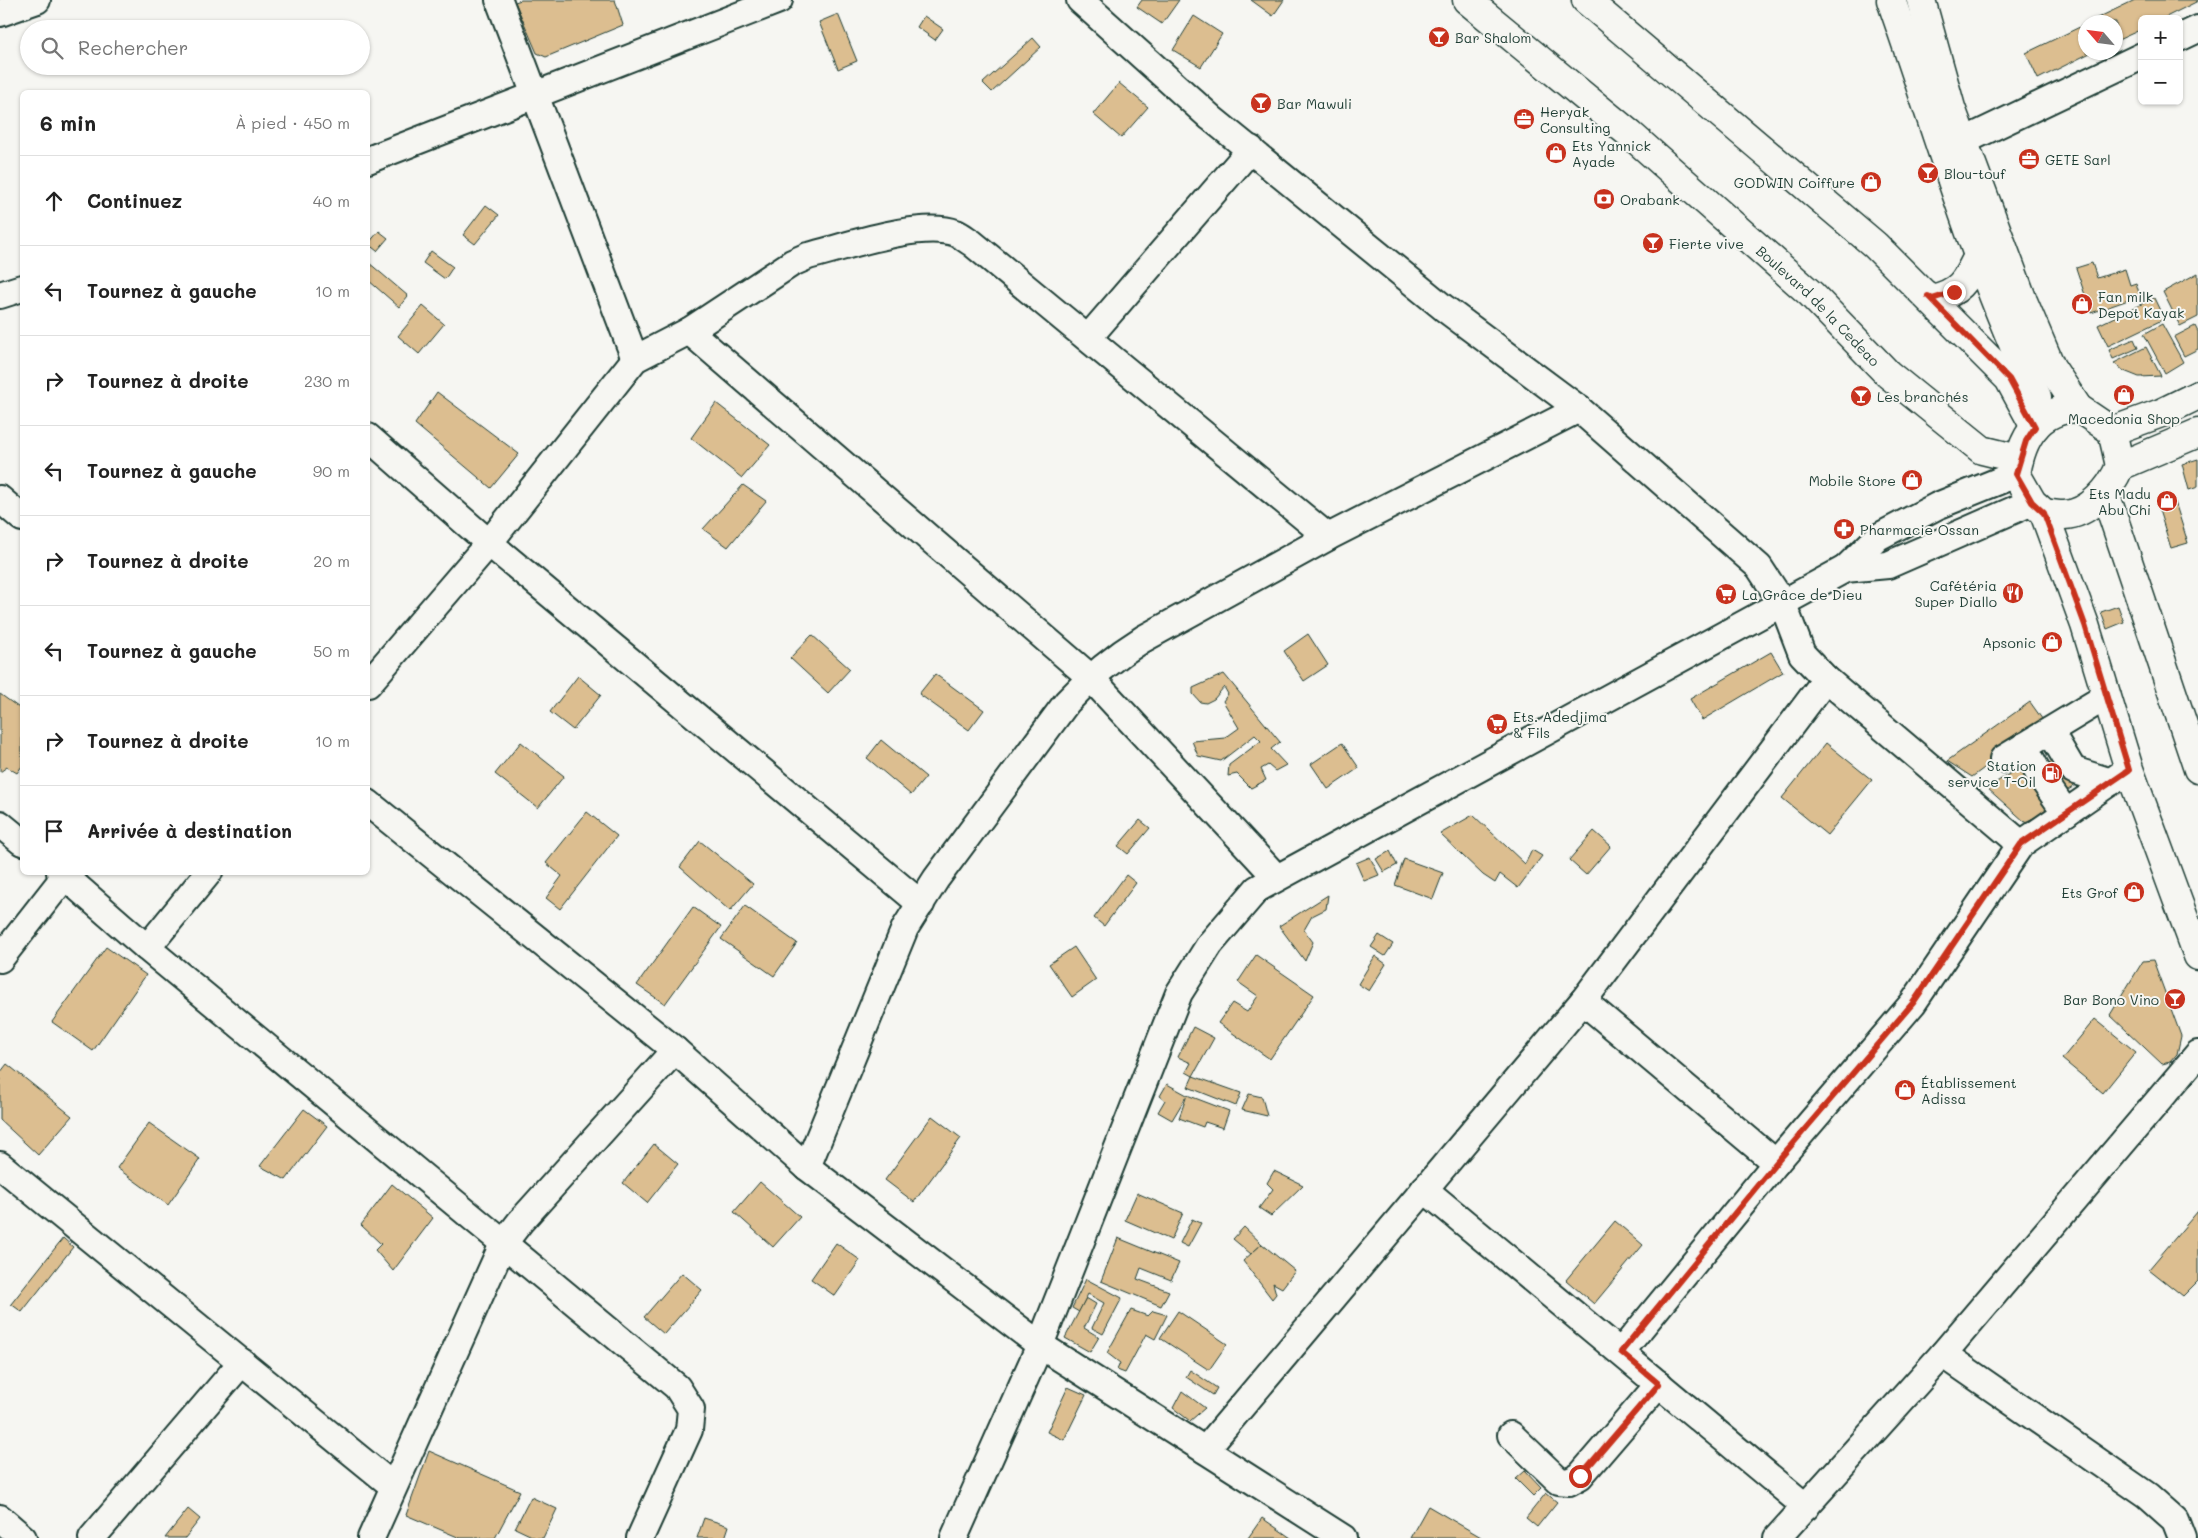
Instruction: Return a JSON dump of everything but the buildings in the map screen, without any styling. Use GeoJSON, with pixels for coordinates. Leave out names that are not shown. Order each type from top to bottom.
{"type":"FeatureCollection","features":[{"type":"Feature","properties":{"kind":"main road","name":"Boulevard de la Cedeao"},"geometry":{"type":"LineString","coordinates":[[1467,0],[1631,135],[1804,288],[1888,374],[1982,450],[2017,467]]}},
{"type":"Feature","properties":{"kind":"main road"},"geometry":{"type":"LineString","coordinates":[[1586,0],[1875,245],[2009,379],[2041,421]]}},
{"type":"Feature","properties":{"kind":"main road"},"geometry":{"type":"LineString","coordinates":[[1891,0],[1950,176],[2041,421]]}},
{"type":"Feature","properties":{"kind":"main road"},"geometry":{"type":"LineString","coordinates":[[1921,0],[1951,108],[2026,310],[2051,367],[2078,408],[2112,431],[2120,466]]}},
{"type":"Feature","properties":{"kind":"main road"},"geometry":{"type":"LineString","coordinates":[[1928,296],[1932,299],[1954,292],[1967,278],[1978,254]]}},
{"type":"Feature","properties":{"kind":"main road"},"geometry":{"type":"LineString","coordinates":[[2112,431],[2160,413],[2198,395]]}},
{"type":"Feature","properties":{"kind":"main road"},"geometry":{"type":"LineString","coordinates":[[2078,408],[2062,408],[2041,421],[2026,441],[2017,467],[2038,507],[2092,630],[2107,696],[2120,776],[2198,956]]}},
{"type":"Feature","properties":{"kind":"main road"},"geometry":{"type":"LineString","coordinates":[[2038,507],[2065,515],[2081,509],[2105,493],[2120,466],[2198,433]]}},
{"type":"Feature","properties":{"kind":"main road"},"geometry":{"type":"LineString","coordinates":[[2105,493],[2198,769]]}},
{"type":"Feature","properties":{"kind":"street"},"geometry":{"type":"LineString","coordinates":[[0,14],[37,0]]}},
{"type":"Feature","properties":{"kind":"street"},"geometry":{"type":"LineString","coordinates":[[499,0],[635,359]]}},
{"type":"Feature","properties":{"kind":"street"},"geometry":{"type":"LineString","coordinates":[[370,159],[779,0]]}},
{"type":"Feature","properties":{"kind":"street"},"geometry":{"type":"LineString","coordinates":[[1080,0],[1211,118],[1444,308],[1579,409],[1759,568],[1782,602],[1802,654],[1826,679],[2021,844]]}},
{"type":"Feature","properties":{"kind":"street"},"geometry":{"type":"LineString","coordinates":[[2183,36],[2198,29]]}},
{"type":"Feature","properties":{"kind":"street"},"geometry":{"type":"LineString","coordinates":[[1964,141],[2138,58]]}},
{"type":"Feature","properties":{"kind":"street"},"geometry":{"type":"LineString","coordinates":[[1088,338],[1250,149]]}},
{"type":"Feature","properties":{"kind":"street"},"geometry":{"type":"LineString","coordinates":[[370,682],[489,543],[635,359],[689,331],[776,273],[808,256],[908,231],[939,230],[956,233],[972,243],[1328,537]]}},
{"type":"Feature","properties":{"kind":"street"},"geometry":{"type":"LineString","coordinates":[[0,295],[20,289]]}},
{"type":"Feature","properties":{"kind":"street"},"geometry":{"type":"LineString","coordinates":[[689,331],[1090,677],[1276,877]]}},
{"type":"Feature","properties":{"kind":"street"},"geometry":{"type":"LineString","coordinates":[[807,1167],[905,928],[936,879],[1067,702],[1090,677],[1119,653],[1328,537],[1579,409]]}},
{"type":"Feature","properties":{"kind":"street"},"geometry":{"type":"LineString","coordinates":[[370,439],[489,543],[921,904]]}},
{"type":"Feature","properties":{"kind":"street"},"geometry":{"type":"LineString","coordinates":[[954,1538],[1040,1344],[1179,993],[1210,944],[1237,910],[1257,889],[1845,569],[1878,537],[2017,467]]}},
{"type":"Feature","properties":{"kind":"street"},"geometry":{"type":"LineString","coordinates":[[0,499],[20,516]]}},
{"type":"Feature","properties":{"kind":"street"},"geometry":{"type":"LineString","coordinates":[[1845,569],[1888,565],[2038,507]]}},
{"type":"Feature","properties":{"kind":"street"},"geometry":{"type":"LineString","coordinates":[[1205,1450],[1583,1001],[1826,679]]}},
{"type":"Feature","properties":{"kind":"street"},"geometry":{"type":"LineString","coordinates":[[2066,813],[2039,774],[2013,753],[2107,696]]}},
{"type":"Feature","properties":{"kind":"street"},"geometry":{"type":"LineString","coordinates":[[2050,730],[2073,770],[2120,776]]}},
{"type":"Feature","properties":{"kind":"street"},"geometry":{"type":"LineString","coordinates":[[1621,1352],[1776,1163],[1913,1003],[2021,844],[2120,776]]}},
{"type":"Feature","properties":{"kind":"street"},"geometry":{"type":"LineString","coordinates":[[370,805],[676,1050],[807,1167],[1040,1344],[1344,1538]]}},
{"type":"Feature","properties":{"kind":"street"},"geometry":{"type":"LineString","coordinates":[[0,824],[20,840]]}},
{"type":"Feature","properties":{"kind":"street"},"geometry":{"type":"LineString","coordinates":[[0,958],[61,875]]}},
{"type":"Feature","properties":{"kind":"street"},"geometry":{"type":"LineString","coordinates":[[63,875],[147,948],[677,1387],[691,1409],[689,1430],[640,1538]]}},
{"type":"Feature","properties":{"kind":"street"},"geometry":{"type":"LineString","coordinates":[[147,948],[207,875]]}},
{"type":"Feature","properties":{"kind":"street"},"geometry":{"type":"LineString","coordinates":[[1583,1001],[1776,1163]]}},
{"type":"Feature","properties":{"kind":"street"},"geometry":{"type":"LineString","coordinates":[[371,1538],[503,1244],[520,1222],[676,1050]]}},
{"type":"Feature","properties":{"kind":"street"},"geometry":{"type":"LineString","coordinates":[[1781,1536],[1943,1354],[2198,1054]]}},
{"type":"Feature","properties":{"kind":"street"},"geometry":{"type":"LineString","coordinates":[[0,1165],[393,1486]]}},
{"type":"Feature","properties":{"kind":"street"},"geometry":{"type":"LineString","coordinates":[[1424,1189],[1806,1507]]}},
{"type":"Feature","properties":{"kind":"street"},"geometry":{"type":"LineString","coordinates":[[1943,1354],[2148,1496],[2174,1520],[2182,1538]]}},
{"type":"Feature","properties":{"kind":"street"},"geometry":{"type":"LineString","coordinates":[[92,1538],[242,1362]]}},
{"type":"Feature","properties":{"kind":"street"},"geometry":{"type":"LineString","coordinates":[[1510,1434],[1559,1482],[1569,1482],[1580,1476],[1659,1384]]}},
{"type":"Feature","properties":{"kind":"street"},"geometry":{"type":"LineString","coordinates":[[0,1518],[23,1538]]}},
{"type":"Feature","properties":{"kind":"place","name":"Bar Shalom"},"geometry":{"type":"Point","coordinates":[1439,37]}},
{"type":"Feature","properties":{"kind":"place","name":"Bar Mawuli"},"geometry":{"type":"Point","coordinates":[1261,103]}},
{"type":"Feature","properties":{"kind":"place","name":"Heryak Consulting"},"geometry":{"type":"Point","coordinates":[1524,119]}},
{"type":"Feature","properties":{"kind":"place","name":"Ets Yannick Ayade"},"geometry":{"type":"Point","coordinates":[1556,153]}},
{"type":"Feature","properties":{"kind":"place","name":"GETE Sarl"},"geometry":{"type":"Point","coordinates":[2029,159]}},
{"type":"Feature","properties":{"kind":"place","name":"Blou-touf"},"geometry":{"type":"Point","coordinates":[1928,173]}},
{"type":"Feature","properties":{"kind":"place","name":"GODWIN Coiffure"},"geometry":{"type":"Point","coordinates":[1871,182]}},
{"type":"Feature","properties":{"kind":"place","name":"Orabank"},"geometry":{"type":"Point","coordinates":[1604,199]}},
{"type":"Feature","properties":{"kind":"place","name":"Fierte vive"},"geometry":{"type":"Point","coordinates":[1653,243]}},
{"type":"Feature","properties":{"kind":"place","name":"Fan milk Depot Kayak"},"geometry":{"type":"Point","coordinates":[2082,304]}},
{"type":"Feature","properties":{"kind":"place","name":"Macedonia Shop"},"geometry":{"type":"Point","coordinates":[2124,395]}},
{"type":"Feature","properties":{"kind":"place","name":"Les branchés"},"geometry":{"type":"Point","coordinates":[1861,396]}},
{"type":"Feature","properties":{"kind":"place","name":"Mobile Store"},"geometry":{"type":"Point","coordinates":[1912,480]}},
{"type":"Feature","properties":{"kind":"place","name":"Ets Madu Abu Chi"},"geometry":{"type":"Point","coordinates":[2167,501]}},
{"type":"Feature","properties":{"kind":"place","name":"Pharmacie Ossan"},"geometry":{"type":"Point","coordinates":[1844,529]}},
{"type":"Feature","properties":{"kind":"place","name":"Cafétéria Super Diallo"},"geometry":{"type":"Point","coordinates":[2013,593]}},
{"type":"Feature","properties":{"kind":"place","name":"La Grâce de Dieu"},"geometry":{"type":"Point","coordinates":[1726,594]}},
{"type":"Feature","properties":{"kind":"place","name":"Apsonic"},"geometry":{"type":"Point","coordinates":[2052,642]}},
{"type":"Feature","properties":{"kind":"place","name":"Ets. Adedjima & Fils"},"geometry":{"type":"Point","coordinates":[1497,724]}},
{"type":"Feature","properties":{"kind":"place","name":"Station service T-Oil"},"geometry":{"type":"Point","coordinates":[2052,773]}},
{"type":"Feature","properties":{"kind":"place","name":"Ets Grof"},"geometry":{"type":"Point","coordinates":[2134,892]}},
{"type":"Feature","properties":{"kind":"place","name":"Bar Bono Vino"},"geometry":{"type":"Point","coordinates":[2175,999]}},
{"type":"Feature","properties":{"kind":"place","name":"Établissement Adissa"},"geometry":{"type":"Point","coordinates":[1905,1090]}},
{"type":"Feature","properties":{"kind":"route"},"geometry":{"type":"LineString","coordinates":[[1580,1476],[1659,1384],[1621,1352],[1776,1163],[1913,1003],[2021,844],[2129,770],[2085,625],[2044,513],[2032,502],[2016,474],[2026,441],[2035,427],[2009,379],[1928,296],[1932,299],[1954,292]]}}]}
